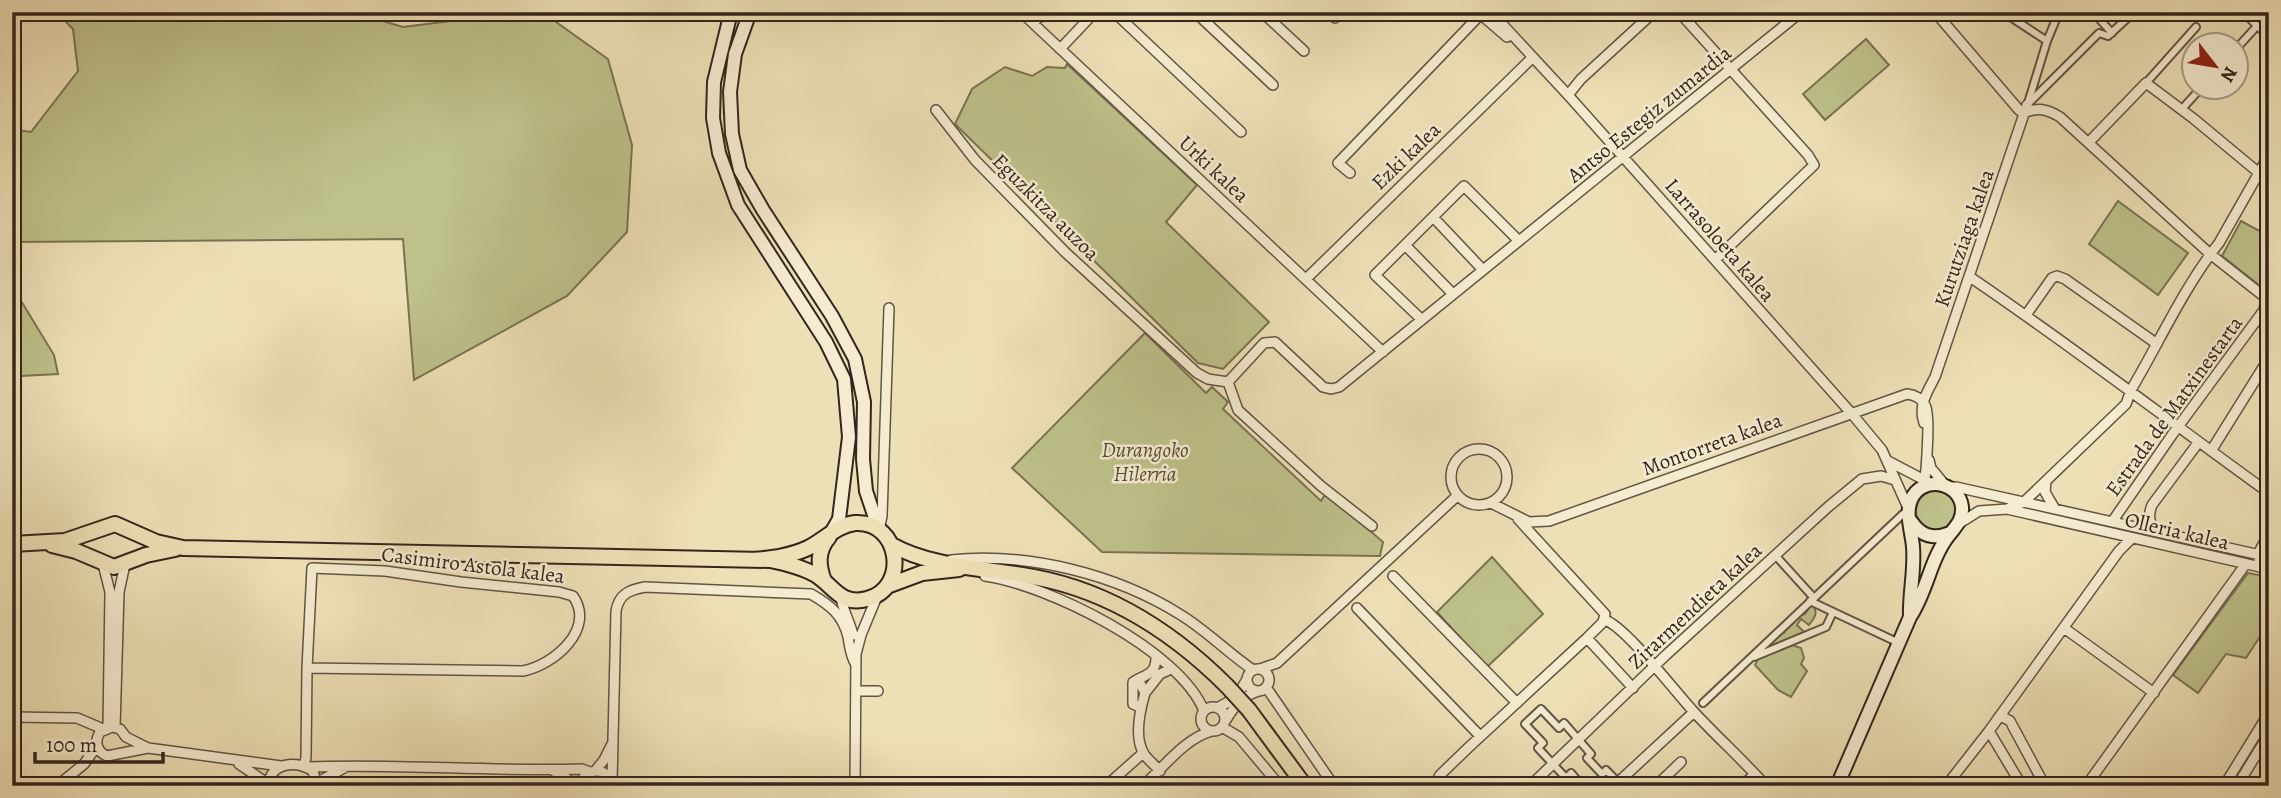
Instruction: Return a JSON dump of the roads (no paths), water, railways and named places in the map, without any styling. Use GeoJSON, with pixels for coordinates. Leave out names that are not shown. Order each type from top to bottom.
{"type":"FeatureCollection","features":[{"type":"Feature","properties":{"kind":"main road"},"geometry":{"type":"LineString","coordinates":[[731,12],[714,82],[713,118],[719,153],[738,205],[826,342],[844,379],[849,437],[839,519],[823,544],[819,556],[824,581]]}},
{"type":"Feature","properties":{"kind":"main road"},"geometry":{"type":"LineString","coordinates":[[750,12],[735,54],[730,92],[732,134],[740,170],[763,211],[832,316],[855,359],[864,402],[863,458],[866,491],[879,530],[892,545],[941,566],[974,568],[1066,584],[1112,601],[1156,626],[1188,649],[1227,686],[1249,710],[1305,786]]}},
{"type":"Feature","properties":{"kind":"main road"},"geometry":{"type":"LineString","coordinates":[[1824,786],[1835,786],[1910,617],[1917,608],[1938,553],[1962,516],[1960,500],[1935,485],[1913,495],[1907,515],[1914,582],[1910,617]]}},
{"type":"Feature","properties":{"kind":"main road"},"geometry":{"type":"LineString","coordinates":[[1907,515],[1916,528],[1932,537],[1954,529]]}},
{"type":"Feature","properties":{"kind":"main road"},"geometry":{"type":"LineString","coordinates":[[755,560],[788,556],[842,526],[854,523],[867,524],[879,530]]}},
{"type":"Feature","properties":{"kind":"main road"},"geometry":{"type":"LineString","coordinates":[[48,544],[99,531],[115,524],[156,542],[183,548],[755,560],[799,567],[815,574],[841,597],[854,600],[867,599],[941,566]]}},
{"type":"Feature","properties":{"kind":"main road"},"geometry":{"type":"LineString","coordinates":[[99,531],[93,548],[101,563]]}},
{"type":"Feature","properties":{"kind":"main road"},"geometry":{"type":"LineString","coordinates":[[127,562],[136,548],[130,531]]}},
{"type":"Feature","properties":{"kind":"main road"},"geometry":{"type":"LineString","coordinates":[[12,544],[48,544],[76,551],[114,567],[183,548]]}},
{"type":"Feature","properties":{"kind":"main road"},"geometry":{"type":"LineString","coordinates":[[883,590],[896,566],[892,545]]}},
{"type":"Feature","properties":{"kind":"street","name":"Urki kalea"},"geometry":{"type":"LineString","coordinates":[[1021,12],[1383,352]]}},
{"type":"Feature","properties":{"kind":"street"},"geometry":{"type":"LineString","coordinates":[[1033,23],[1045,12]]}},
{"type":"Feature","properties":{"kind":"street"},"geometry":{"type":"LineString","coordinates":[[1060,49],[1095,12]]}},
{"type":"Feature","properties":{"kind":"street"},"geometry":{"type":"LineString","coordinates":[[1114,12],[1241,132]]}},
{"type":"Feature","properties":{"kind":"street"},"geometry":{"type":"LineString","coordinates":[[1195,12],[1273,85]]}},
{"type":"Feature","properties":{"kind":"street"},"geometry":{"type":"LineString","coordinates":[[1262,12],[1304,51]]}},
{"type":"Feature","properties":{"kind":"street"},"geometry":{"type":"LineString","coordinates":[[1491,12],[1522,48]]}},
{"type":"Feature","properties":{"kind":"street"},"geometry":{"type":"LineString","coordinates":[[1568,95],[1581,79],[1654,12]]}},
{"type":"Feature","properties":{"kind":"street"},"geometry":{"type":"LineString","coordinates":[[1679,12],[1808,155],[1814,165],[1715,260]]}},
{"type":"Feature","properties":{"kind":"street","name":"Antso Estegiz zumardia"},"geometry":{"type":"LineString","coordinates":[[1228,382],[1264,343],[1275,342],[1323,387],[1339,387],[1801,12]]}},
{"type":"Feature","properties":{"kind":"street"},"geometry":{"type":"LineString","coordinates":[[1935,12],[2018,110],[2044,109],[2053,112],[2209,253]]}},
{"type":"Feature","properties":{"kind":"street"},"geometry":{"type":"LineString","coordinates":[[2003,12],[2047,41]]}},
{"type":"Feature","properties":{"kind":"street"},"geometry":{"type":"LineString","coordinates":[[2025,109],[2059,12]]}},
{"type":"Feature","properties":{"kind":"street"},"geometry":{"type":"LineString","coordinates":[[2093,12],[2112,33]]}},
{"type":"Feature","properties":{"kind":"street"},"geometry":{"type":"LineString","coordinates":[[2025,109],[2099,33],[2108,36],[2134,12]]}},
{"type":"Feature","properties":{"kind":"street"},"geometry":{"type":"LineString","coordinates":[[2243,12],[2269,37]]}},
{"type":"Feature","properties":{"kind":"street"},"geometry":{"type":"LineString","coordinates":[[1350,173],[1338,163],[1479,14],[1522,48]]}},
{"type":"Feature","properties":{"kind":"street"},"geometry":{"type":"LineString","coordinates":[[2250,33],[2257,26]]}},
{"type":"Feature","properties":{"kind":"street"},"geometry":{"type":"LineString","coordinates":[[2089,142],[2196,27]]}},
{"type":"Feature","properties":{"kind":"street","name":"Larrasoloeta kalea"},"geometry":{"type":"LineString","coordinates":[[1522,48],[1568,95],[1882,450],[1907,515]]}},
{"type":"Feature","properties":{"kind":"street","name":"Ezki kalea"},"geometry":{"type":"LineString","coordinates":[[1306,279],[1532,58]]}},
{"type":"Feature","properties":{"kind":"street"},"geometry":{"type":"LineString","coordinates":[[2146,83],[2259,173]]}},
{"type":"Feature","properties":{"kind":"street"},"geometry":{"type":"LineString","coordinates":[[2180,110],[2188,102]]}},
{"type":"Feature","properties":{"kind":"street","name":"Kurutziaga kalea"},"geometry":{"type":"LineString","coordinates":[[1918,398],[1932,382],[1970,277],[2025,109]]}},
{"type":"Feature","properties":{"kind":"street","name":"Eguzkitza auzoa"},"geometry":{"type":"LineString","coordinates":[[936,110],[975,160],[1065,252],[1197,373],[1208,379],[1228,382]]}},
{"type":"Feature","properties":{"kind":"street"},"geometry":{"type":"LineString","coordinates":[[2007,509],[2024,502],[2126,404],[2131,390],[2209,253],[2220,243],[2269,155]]}},
{"type":"Feature","properties":{"kind":"street"},"geometry":{"type":"LineString","coordinates":[[1421,320],[1375,275],[1464,186],[1519,241]]}},
{"type":"Feature","properties":{"kind":"street"},"geometry":{"type":"LineString","coordinates":[[1433,217],[1483,270]]}},
{"type":"Feature","properties":{"kind":"street"},"geometry":{"type":"LineString","coordinates":[[1405,245],[1453,294]]}},
{"type":"Feature","properties":{"kind":"street","name":"Estrada de Matxinestarta"},"geometry":{"type":"LineString","coordinates":[[2112,522],[2264,310],[2266,298],[2209,253]]}},
{"type":"Feature","properties":{"kind":"street"},"geometry":{"type":"LineString","coordinates":[[2026,315],[2052,278],[2057,276],[2157,344]]}},
{"type":"Feature","properties":{"kind":"street"},"geometry":{"type":"LineString","coordinates":[[1970,277],[2145,400],[2198,443],[2269,493]]}},
{"type":"Feature","properties":{"kind":"street"},"geometry":{"type":"LineString","coordinates":[[879,530],[882,516],[889,308]]}},
{"type":"Feature","properties":{"kind":"street"},"geometry":{"type":"LineString","coordinates":[[2211,451],[2269,358]]}},
{"type":"Feature","properties":{"kind":"street"},"geometry":{"type":"LineString","coordinates":[[2117,380],[2136,381]]}},
{"type":"Feature","properties":{"kind":"street"},"geometry":{"type":"LineString","coordinates":[[1228,382],[1238,410],[1321,486],[1372,526]]}},
{"type":"Feature","properties":{"kind":"street","name":"Montorreta kalea"},"geometry":{"type":"LineString","coordinates":[[1490,503],[1529,522],[1558,519],[1907,394],[1918,398]]}},
{"type":"Feature","properties":{"kind":"street"},"geometry":{"type":"LineString","coordinates":[[1918,398],[1935,485]]}},
{"type":"Feature","properties":{"kind":"street"},"geometry":{"type":"LineString","coordinates":[[2126,404],[2145,400]]}},
{"type":"Feature","properties":{"kind":"street"},"geometry":{"type":"LineString","coordinates":[[2154,531],[2149,514],[2152,505],[2198,443]]}},
{"type":"Feature","properties":{"kind":"street"},"geometry":{"type":"LineString","coordinates":[[1478,449],[1486,450],[1501,460],[1507,476],[1502,493],[1490,503],[1473,505],[1458,495],[1451,479],[1452,470],[1462,456],[1478,449]]}},
{"type":"Feature","properties":{"kind":"street"},"geometry":{"type":"LineString","coordinates":[[1928,459],[1935,485]]}},
{"type":"Feature","properties":{"kind":"street","name":"Olleria kalea"},"geometry":{"type":"LineString","coordinates":[[1886,460],[1935,485],[1956,487],[2269,557]]}},
{"type":"Feature","properties":{"kind":"street","name":"Zirarmendieta kalea"},"geometry":{"type":"LineString","coordinates":[[1530,786],[1775,555],[1862,479],[1881,476],[1895,480]]}},
{"type":"Feature","properties":{"kind":"street"},"geometry":{"type":"LineString","coordinates":[[2046,481],[2045,492],[2055,509]]}},
{"type":"Feature","properties":{"kind":"street"},"geometry":{"type":"LineString","coordinates":[[1434,786],[1440,775],[1480,736],[1604,621],[1605,614],[1600,607],[1522,525],[1502,493]]}},
{"type":"Feature","properties":{"kind":"street"},"geometry":{"type":"LineString","coordinates":[[1217,708],[1230,701],[1242,689],[1256,669],[1274,665],[1458,495]]}},
{"type":"Feature","properties":{"kind":"street","name":"Olleria kalea"},"geometry":{"type":"LineString","coordinates":[[1954,529],[1979,511],[2007,509],[2265,569]]}},
{"type":"Feature","properties":{"kind":"street"},"geometry":{"type":"LineString","coordinates":[[1703,703],[1907,515]]}},
{"type":"Feature","properties":{"kind":"street"},"geometry":{"type":"LineString","coordinates":[[2265,569],[2258,554],[2269,533]]}},
{"type":"Feature","properties":{"kind":"street"},"geometry":{"type":"LineString","coordinates":[[1947,786],[2119,551],[2131,539]]}},
{"type":"Feature","properties":{"kind":"street"},"geometry":{"type":"LineString","coordinates":[[1775,555],[1812,600],[1899,643]]}},
{"type":"Feature","properties":{"kind":"street"},"geometry":{"type":"LineString","coordinates":[[941,566],[967,558],[1072,569],[1116,582],[1181,615],[1256,669],[1266,672],[1265,686],[1334,786]]}},
{"type":"Feature","properties":{"kind":"street"},"geometry":{"type":"LineString","coordinates":[[57,786],[84,764],[104,737],[119,592],[127,562]]}},
{"type":"Feature","properties":{"kind":"street"},"geometry":{"type":"LineString","coordinates":[[101,563],[110,592],[104,737],[113,757],[148,748]]}},
{"type":"Feature","properties":{"kind":"street"},"geometry":{"type":"LineString","coordinates":[[2086,786],[2245,565]]}},
{"type":"Feature","properties":{"kind":"street"},"geometry":{"type":"LineString","coordinates":[[941,566],[990,576],[1029,588],[1106,622],[1171,668],[1192,688],[1203,714],[1205,728],[1212,731]]}},
{"type":"Feature","properties":{"kind":"street","name":"Casimiro Astola kalea"},"geometry":{"type":"LineString","coordinates":[[302,765],[306,746],[307,667],[312,568],[385,570],[461,582],[559,592],[573,596],[579,603],[582,615],[573,638],[550,659],[535,668],[523,671],[307,667]]}},
{"type":"Feature","properties":{"kind":"street"},"geometry":{"type":"LineString","coordinates":[[1393,576],[1517,703]]}},
{"type":"Feature","properties":{"kind":"street"},"geometry":{"type":"LineString","coordinates":[[612,784],[616,611],[623,594],[630,590],[645,587],[811,594],[830,606],[844,622],[850,657],[856,665]]}},
{"type":"Feature","properties":{"kind":"street"},"geometry":{"type":"LineString","coordinates":[[856,654],[861,635],[883,590]]}},
{"type":"Feature","properties":{"kind":"street"},"geometry":{"type":"LineString","coordinates":[[841,597],[856,654],[855,786]]}},
{"type":"Feature","properties":{"kind":"street"},"geometry":{"type":"LineString","coordinates":[[1357,608],[1480,736]]}},
{"type":"Feature","properties":{"kind":"street"},"geometry":{"type":"LineString","coordinates":[[1749,659],[1826,627],[1833,612]]}},
{"type":"Feature","properties":{"kind":"street"},"geometry":{"type":"LineString","coordinates":[[1604,621],[1615,625],[1694,712],[1767,785]]}},
{"type":"Feature","properties":{"kind":"street"},"geometry":{"type":"LineString","coordinates":[[2064,628],[2154,693]]}},
{"type":"Feature","properties":{"kind":"street"},"geometry":{"type":"LineString","coordinates":[[1587,638],[1633,688]]}},
{"type":"Feature","properties":{"kind":"street"},"geometry":{"type":"LineString","coordinates":[[1143,786],[1191,741],[1224,723],[1232,709],[1265,686],[1274,667],[1286,654]]}},
{"type":"Feature","properties":{"kind":"street"},"geometry":{"type":"LineString","coordinates":[[1140,707],[1133,704],[1132,687],[1138,679],[1143,679],[1154,670],[1156,657]]}},
{"type":"Feature","properties":{"kind":"street"},"geometry":{"type":"LineString","coordinates":[[1160,771],[1143,753],[1139,740],[1140,707],[1145,693],[1160,674],[1171,668]]}},
{"type":"Feature","properties":{"kind":"street"},"geometry":{"type":"LineString","coordinates":[[1138,679],[1145,693]]}},
{"type":"Feature","properties":{"kind":"street"},"geometry":{"type":"LineString","coordinates":[[1247,679],[1249,686],[1265,686]]}},
{"type":"Feature","properties":{"kind":"street"},"geometry":{"type":"LineString","coordinates":[[856,691],[878,691]]}},
{"type":"Feature","properties":{"kind":"street"},"geometry":{"type":"LineString","coordinates":[[1191,741],[1203,714],[1210,707],[1217,708],[1223,712],[1224,723],[1280,786]]}},
{"type":"Feature","properties":{"kind":"street"},"geometry":{"type":"LineString","coordinates":[[1582,786],[1571,774],[1566,778],[1538,748],[1543,743],[1525,724],[1541,709],[1559,727],[1564,723],[1591,754],[1587,758],[1594,766],[1602,774],[1606,770],[1613,777],[1604,786]]}},
{"type":"Feature","properties":{"kind":"street"},"geometry":{"type":"LineString","coordinates":[[1614,786],[1694,712]]}},
{"type":"Feature","properties":{"kind":"street"},"geometry":{"type":"LineString","coordinates":[[2224,786],[2269,713]]}},
{"type":"Feature","properties":{"kind":"street"},"geometry":{"type":"LineString","coordinates":[[12,717],[77,718],[104,737],[125,737],[148,748],[235,761],[281,766],[582,769],[607,774],[612,784]]}},
{"type":"Feature","properties":{"kind":"street"},"geometry":{"type":"LineString","coordinates":[[1998,718],[2010,721],[2045,786]]}},
{"type":"Feature","properties":{"kind":"street"},"geometry":{"type":"LineString","coordinates":[[1989,731],[2022,786]]}},
{"type":"Feature","properties":{"kind":"street"},"geometry":{"type":"LineString","coordinates":[[2237,786],[2269,734]]}},
{"type":"Feature","properties":{"kind":"street"},"geometry":{"type":"LineString","coordinates":[[122,753],[126,745],[125,737]]}},
{"type":"Feature","properties":{"kind":"street"},"geometry":{"type":"LineString","coordinates":[[550,769],[577,786],[584,775],[592,772],[604,760],[612,742]]}},
{"type":"Feature","properties":{"kind":"street"},"geometry":{"type":"LineString","coordinates":[[1106,786],[1143,753]]}},
{"type":"Feature","properties":{"kind":"street"},"geometry":{"type":"LineString","coordinates":[[235,761],[268,784],[270,775],[281,766]]}},
{"type":"Feature","properties":{"kind":"street"},"geometry":{"type":"LineString","coordinates":[[1656,786],[1681,762]]}},
{"type":"Feature","properties":{"kind":"street"},"geometry":{"type":"LineString","coordinates":[[302,765],[313,771],[317,784],[348,765]]}},
{"type":"Feature","properties":{"kind":"street"},"geometry":{"type":"LineString","coordinates":[[1742,786],[1755,774]]}},
{"type":"Feature","properties":{"kind":"park label","name":"Durangoko Hilerria"},"geometry":{"type":"Point","coordinates":[1145,462]}}]}
